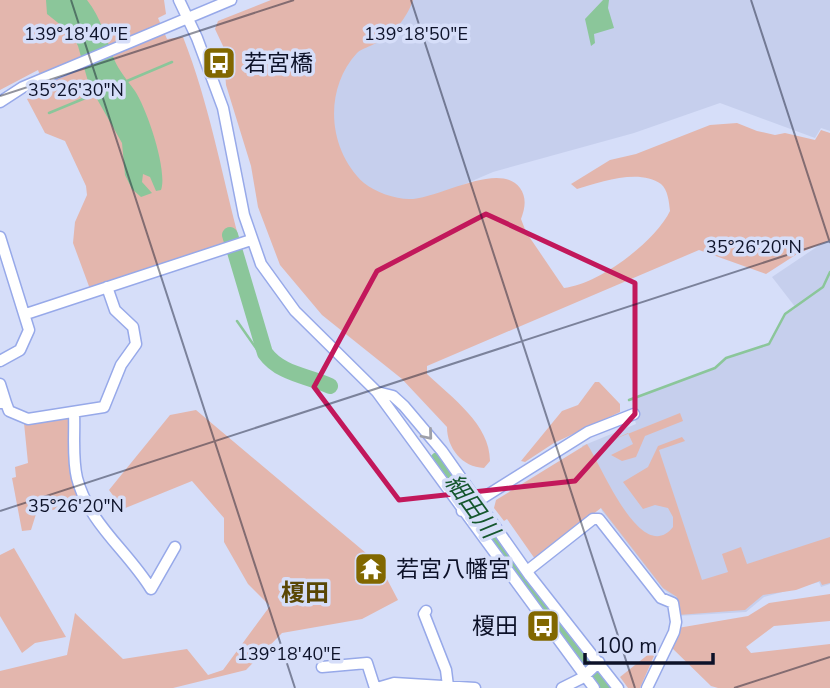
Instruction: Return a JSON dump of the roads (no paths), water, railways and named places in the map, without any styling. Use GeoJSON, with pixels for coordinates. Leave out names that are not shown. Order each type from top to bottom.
{"type":"FeatureCollection","features":[{"type":"Feature","properties":{"kind":"street"},"geometry":{"type":"LineString","coordinates":[[179,0],[189,18],[223,108],[251,240],[274,286],[295,312],[377,392],[469,506],[591,668],[618,688]]}},
{"type":"Feature","properties":{"kind":"street"},"geometry":{"type":"LineString","coordinates":[[0,102],[38,81],[231,0]]}},
{"type":"Feature","properties":{"kind":"street"},"geometry":{"type":"LineString","coordinates":[[0,237],[29,330],[26,340],[15,354],[0,361]]}},
{"type":"Feature","properties":{"kind":"street"},"geometry":{"type":"LineString","coordinates":[[26,314],[251,240]]}},
{"type":"Feature","properties":{"kind":"street"},"geometry":{"type":"LineString","coordinates":[[0,384],[3,403],[9,411],[28,419],[100,410],[108,403],[121,365],[136,344],[133,327],[115,310],[107,287]]}},
{"type":"Feature","properties":{"kind":"street"},"geometry":{"type":"LineString","coordinates":[[377,392],[393,396],[404,406],[469,506],[591,668],[594,688]]}},
{"type":"Feature","properties":{"kind":"street"},"geometry":{"type":"LineString","coordinates":[[74,413],[76,472],[85,502],[102,529],[150,589],[175,547]]}},
{"type":"Feature","properties":{"kind":"street"},"geometry":{"type":"LineString","coordinates":[[469,506],[589,432],[634,414]]}},
{"type":"Feature","properties":{"kind":"street"},"geometry":{"type":"LineString","coordinates":[[524,579],[593,519],[599,519],[661,598],[673,603],[676,622],[674,632],[648,688]]}},
{"type":"Feature","properties":{"kind":"street"},"geometry":{"type":"LineString","coordinates":[[426,611],[424,614],[446,670],[448,686]]}},
{"type":"Feature","properties":{"kind":"street"},"geometry":{"type":"LineString","coordinates":[[322,667],[368,663],[376,688],[394,683],[475,688]]}},
{"type":"Feature","properties":{"kind":"street"},"geometry":{"type":"LineString","coordinates":[[562,688],[582,678],[591,668]]}},
{"type":"Feature","properties":{"kind":"waterway"},"geometry":{"type":"LineString","coordinates":[[127,81],[172,62]]}},
{"type":"Feature","properties":{"kind":"waterway"},"geometry":{"type":"LineString","coordinates":[[49,113],[95,94]]}},
{"type":"Feature","properties":{"kind":"waterway","name":"細田川"},"geometry":{"type":"LineString","coordinates":[[230,235],[265,353],[278,366],[330,386]]}},
{"type":"Feature","properties":{"kind":"waterway"},"geometry":{"type":"LineString","coordinates":[[629,400],[715,368],[726,358],[769,344],[785,314],[823,287],[830,272]]}},
{"type":"Feature","properties":{"kind":"waterway"},"geometry":{"type":"LineString","coordinates":[[237,321],[258,351],[273,363]]}},
{"type":"Feature","properties":{"kind":"waterway","name":"細田川"},"geometry":{"type":"LineString","coordinates":[[438,460],[605,688]]}},
{"type":"Feature","properties":{"kind":"place","name":"若宮橋"},"geometry":{"type":"Point","coordinates":[219,63]}},
{"type":"Feature","properties":{"kind":"place","name":"若宮八幡宮"},"geometry":{"type":"Point","coordinates":[371,569]}},
{"type":"Feature","properties":{"kind":"place","name":"榎田"},"geometry":{"type":"Point","coordinates":[543,626]}},
{"type":"Feature","properties":{"kind":"district","name":"榎田"},"geometry":{"type":"Point","coordinates":[305,593]}}]}
